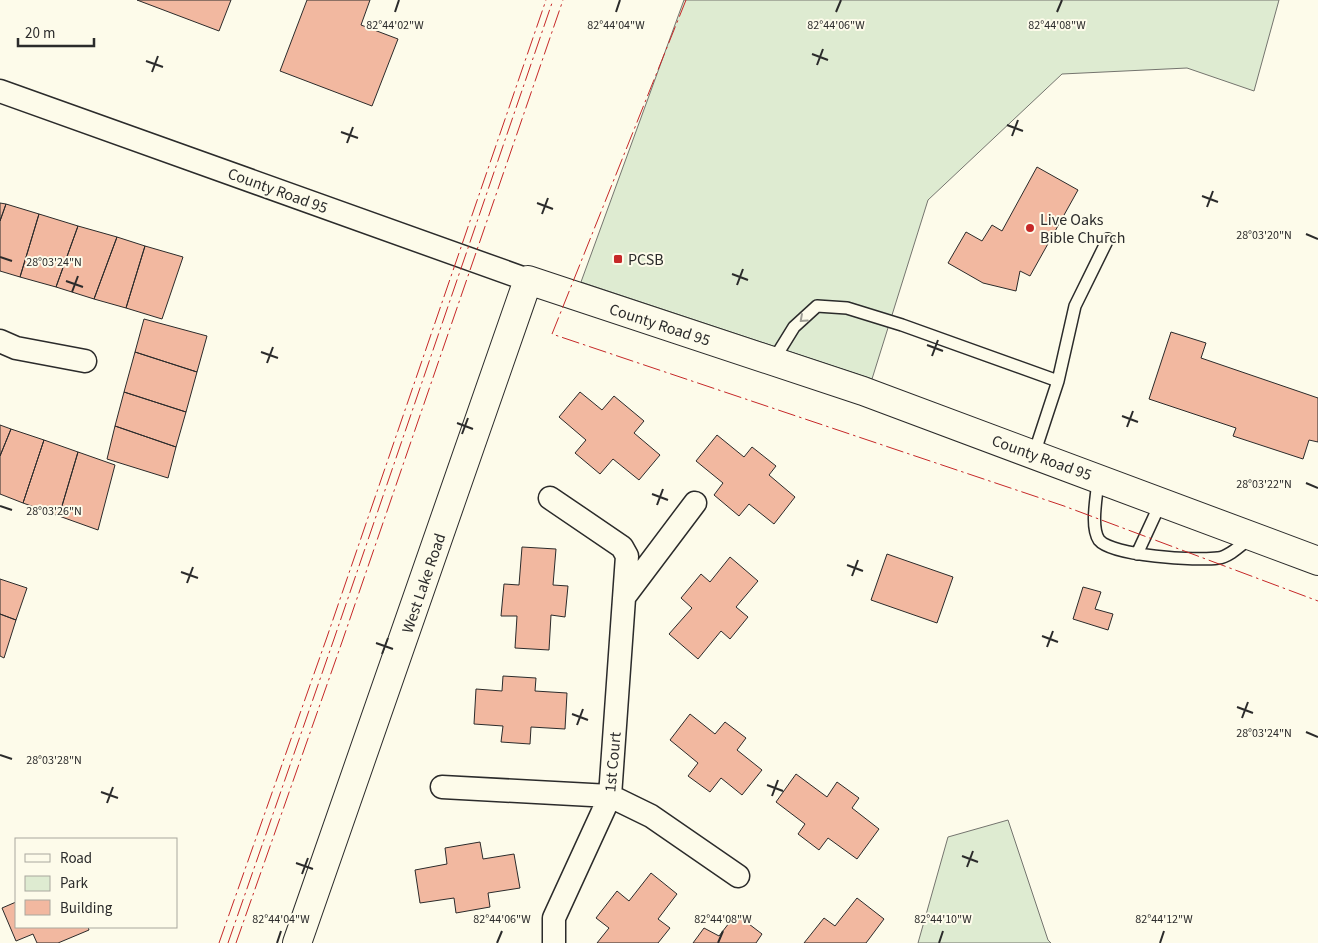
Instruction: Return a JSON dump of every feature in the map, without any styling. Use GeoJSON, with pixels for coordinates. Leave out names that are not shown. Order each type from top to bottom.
{"type":"FeatureCollection","features":[{"type":"Feature","properties":{"kind":"street","name":"County Road 95"},"geometry":{"type":"LineString","coordinates":[[0,91],[528,280],[863,391],[1318,561]]}},
{"type":"Feature","properties":{"kind":"street","name":"West Lake Road"},"geometry":{"type":"LineString","coordinates":[[297,943],[528,280]]}},
{"type":"Feature","properties":{"kind":"street"},"geometry":{"type":"LineString","coordinates":[[0,341],[16,348],[85,361]]}},
{"type":"Feature","properties":{"kind":"street","name":"1st Court"},"geometry":{"type":"LineString","coordinates":[[550,498],[622,547],[627,556],[610,796],[554,918],[554,943]]}},
{"type":"Feature","properties":{"kind":"street"},"geometry":{"type":"LineString","coordinates":[[625,596],[695,503]]}},
{"type":"Feature","properties":{"kind":"street"},"geometry":{"type":"LineString","coordinates":[[442,787],[610,796],[651,816],[738,876]]}},
{"type":"Feature","properties":{"kind":"lane"},"geometry":{"type":"LineString","coordinates":[[1034,454],[1058,380],[1075,306],[1108,239]]}},
{"type":"Feature","properties":{"kind":"lane"},"geometry":{"type":"LineString","coordinates":[[773,361],[794,327],[817,306],[847,308],[902,325],[1058,380]]}},
{"type":"Feature","properties":{"kind":"lane"},"geometry":{"type":"LineString","coordinates":[[1098,478],[1094,522],[1095,532],[1100,541],[1109,547],[1137,554],[1179,558],[1220,558],[1232,552],[1251,537]]}},
{"type":"Feature","properties":{"kind":"lane"},"geometry":{"type":"LineString","coordinates":[[1137,554],[1161,502]]}},
{"type":"Feature","properties":{"kind":"green space"},"geometry":{"type":"Polygon","coordinates":[[[684,0],[1279,0],[1254,91],[1187,68],[1062,74],[928,200],[872,379],[581,282],[684,0]]]}},
{"type":"Feature","properties":{"kind":"green space"},"geometry":{"type":"Polygon","coordinates":[[[1008,820],[1048,940],[1051,943],[918,943],[948,837],[1008,820]]]}},
{"type":"Feature","properties":{"kind":"building"},"geometry":{"type":"Polygon","coordinates":[[[137,0],[231,0],[219,31],[137,0]]]}},
{"type":"Feature","properties":{"kind":"building"},"geometry":{"type":"Polygon","coordinates":[[[307,0],[370,0],[361,25],[398,39],[372,106],[280,71],[307,0]]]}},
{"type":"Feature","properties":{"kind":"building","name":"Live Oaks Bible Church"},"geometry":{"type":"Polygon","coordinates":[[[1037,167],[1078,190],[1030,276],[1020,271],[1016,291],[983,283],[948,263],[966,232],[982,241],[992,225],[1002,231],[1037,167]]]}},
{"type":"Feature","properties":{"kind":"building"},"geometry":{"type":"Polygon","coordinates":[[[0,203],[6,204],[0,221],[0,203]]]}},
{"type":"Feature","properties":{"kind":"building"},"geometry":{"type":"Polygon","coordinates":[[[6,204],[39,214],[20,277],[0,271],[0,221],[6,204]]]}},
{"type":"Feature","properties":{"kind":"building"},"geometry":{"type":"Polygon","coordinates":[[[39,214],[78,226],[56,287],[20,277],[39,214]]]}},
{"type":"Feature","properties":{"kind":"building"},"geometry":{"type":"Polygon","coordinates":[[[78,226],[117,237],[94,299],[56,287],[78,226]]]}},
{"type":"Feature","properties":{"kind":"building"},"geometry":{"type":"Polygon","coordinates":[[[117,237],[145,246],[126,308],[94,299],[117,237]]]}},
{"type":"Feature","properties":{"kind":"building"},"geometry":{"type":"Polygon","coordinates":[[[145,246],[183,257],[162,319],[126,308],[145,246]]]}},
{"type":"Feature","properties":{"kind":"building"},"geometry":{"type":"Polygon","coordinates":[[[144,319],[207,336],[197,372],[135,352],[144,319]]]}},
{"type":"Feature","properties":{"kind":"building"},"geometry":{"type":"Polygon","coordinates":[[[1171,332],[1206,343],[1201,358],[1318,398],[1318,442],[1309,440],[1303,459],[1233,436],[1236,428],[1149,399],[1171,332]]]}},
{"type":"Feature","properties":{"kind":"building"},"geometry":{"type":"Polygon","coordinates":[[[135,352],[197,372],[186,412],[124,392],[135,352]]]}},
{"type":"Feature","properties":{"kind":"building"},"geometry":{"type":"Polygon","coordinates":[[[124,392],[186,412],[176,447],[115,426],[124,392]]]}},
{"type":"Feature","properties":{"kind":"building"},"geometry":{"type":"Polygon","coordinates":[[[580,392],[602,410],[614,396],[644,421],[634,433],[660,455],[639,480],[613,459],[600,474],[575,453],[586,440],[559,417],[580,392]]]}},
{"type":"Feature","properties":{"kind":"building"},"geometry":{"type":"Polygon","coordinates":[[[0,425],[11,429],[0,456],[0,425]]]}},
{"type":"Feature","properties":{"kind":"building"},"geometry":{"type":"Polygon","coordinates":[[[115,426],[176,447],[168,478],[107,459],[115,426]]]}},
{"type":"Feature","properties":{"kind":"building"},"geometry":{"type":"Polygon","coordinates":[[[11,429],[44,440],[23,503],[0,494],[0,456],[11,429]]]}},
{"type":"Feature","properties":{"kind":"building"},"geometry":{"type":"Polygon","coordinates":[[[717,435],[744,457],[752,447],[776,466],[769,475],[795,497],[774,524],[749,504],[739,516],[714,495],[723,483],[696,461],[717,435]]]}},
{"type":"Feature","properties":{"kind":"building"},"geometry":{"type":"Polygon","coordinates":[[[44,440],[78,452],[59,516],[23,503],[44,440]]]}},
{"type":"Feature","properties":{"kind":"building"},"geometry":{"type":"Polygon","coordinates":[[[78,452],[115,465],[98,530],[59,516],[78,452]]]}},
{"type":"Feature","properties":{"kind":"building"},"geometry":{"type":"Polygon","coordinates":[[[522,547],[556,549],[553,585],[568,586],[565,617],[551,615],[549,650],[515,648],[517,616],[501,616],[504,584],[519,585],[522,547]]]}},
{"type":"Feature","properties":{"kind":"building"},"geometry":{"type":"Polygon","coordinates":[[[887,554],[953,577],[937,623],[871,600],[887,554]]]}},
{"type":"Feature","properties":{"kind":"building"},"geometry":{"type":"Polygon","coordinates":[[[730,557],[758,581],[736,607],[748,617],[730,639],[721,631],[698,659],[669,634],[692,608],[681,598],[701,574],[710,582],[730,557]]]}},
{"type":"Feature","properties":{"kind":"building"},"geometry":{"type":"Polygon","coordinates":[[[0,579],[27,588],[16,620],[0,614],[0,579]]]}},
{"type":"Feature","properties":{"kind":"building"},"geometry":{"type":"Polygon","coordinates":[[[1083,587],[1101,592],[1095,609],[1113,614],[1108,630],[1073,619],[1083,587]]]}},
{"type":"Feature","properties":{"kind":"building"},"geometry":{"type":"Polygon","coordinates":[[[0,614],[16,620],[4,658],[0,656],[0,614]]]}},
{"type":"Feature","properties":{"kind":"building"},"geometry":{"type":"Polygon","coordinates":[[[503,676],[536,678],[535,691],[567,693],[565,729],[531,727],[530,744],[501,742],[503,726],[474,724],[476,689],[502,691],[503,676]]]}},
{"type":"Feature","properties":{"kind":"building"},"geometry":{"type":"Polygon","coordinates":[[[690,714],[715,734],[725,722],[746,738],[737,750],[762,770],[742,795],[721,778],[710,792],[688,776],[698,763],[670,740],[690,714]]]}},
{"type":"Feature","properties":{"kind":"building"},"geometry":{"type":"Polygon","coordinates":[[[796,774],[827,797],[837,782],[859,798],[852,808],[879,829],[857,859],[828,838],[819,850],[798,834],[805,824],[776,802],[796,774]]]}},
{"type":"Feature","properties":{"kind":"building"},"geometry":{"type":"Polygon","coordinates":[[[480,842],[483,859],[514,854],[520,888],[488,893],[490,907],[456,913],[454,898],[420,903],[415,870],[447,864],[445,848],[480,842]]]}},
{"type":"Feature","properties":{"kind":"building"},"geometry":{"type":"Polygon","coordinates":[[[651,873],[677,894],[658,919],[670,928],[658,943],[597,943],[609,928],[596,918],[617,891],[629,901],[651,873]]]}},
{"type":"Feature","properties":{"kind":"building"},"geometry":{"type":"Polygon","coordinates":[[[857,898],[884,919],[866,943],[804,943],[824,918],[835,926],[857,898]]]}},
{"type":"Feature","properties":{"kind":"building"},"geometry":{"type":"Polygon","coordinates":[[[15,902],[15,928],[88,928],[89,930],[58,943],[37,943],[33,934],[16,941],[2,908],[15,902]]]}},
{"type":"Feature","properties":{"kind":"building"},"geometry":{"type":"Polygon","coordinates":[[[736,914],[762,934],[756,943],[693,943],[704,928],[719,936],[736,914]]]}},
{"type":"Feature","properties":{"kind":"power"},"geometry":{"type":"LineString","coordinates":[[219,943],[327,637],[546,0]]}},
{"type":"Feature","properties":{"kind":"power"},"geometry":{"type":"LineString","coordinates":[[228,943],[553,0]]}},
{"type":"Feature","properties":{"kind":"power"},"geometry":{"type":"LineString","coordinates":[[236,943],[342,642],[563,0]]}},
{"type":"Feature","properties":{"kind":"power"},"geometry":{"type":"LineString","coordinates":[[686,0],[552,334],[1064,506],[1318,601]]}},
{"type":"Feature","properties":{"kind":"place","name":"Live Oaks Bible Church"},"geometry":{"type":"Point","coordinates":[1030,228]}},
{"type":"Feature","properties":{"kind":"place","name":"PCSB"},"geometry":{"type":"Point","coordinates":[618,259]}}]}
